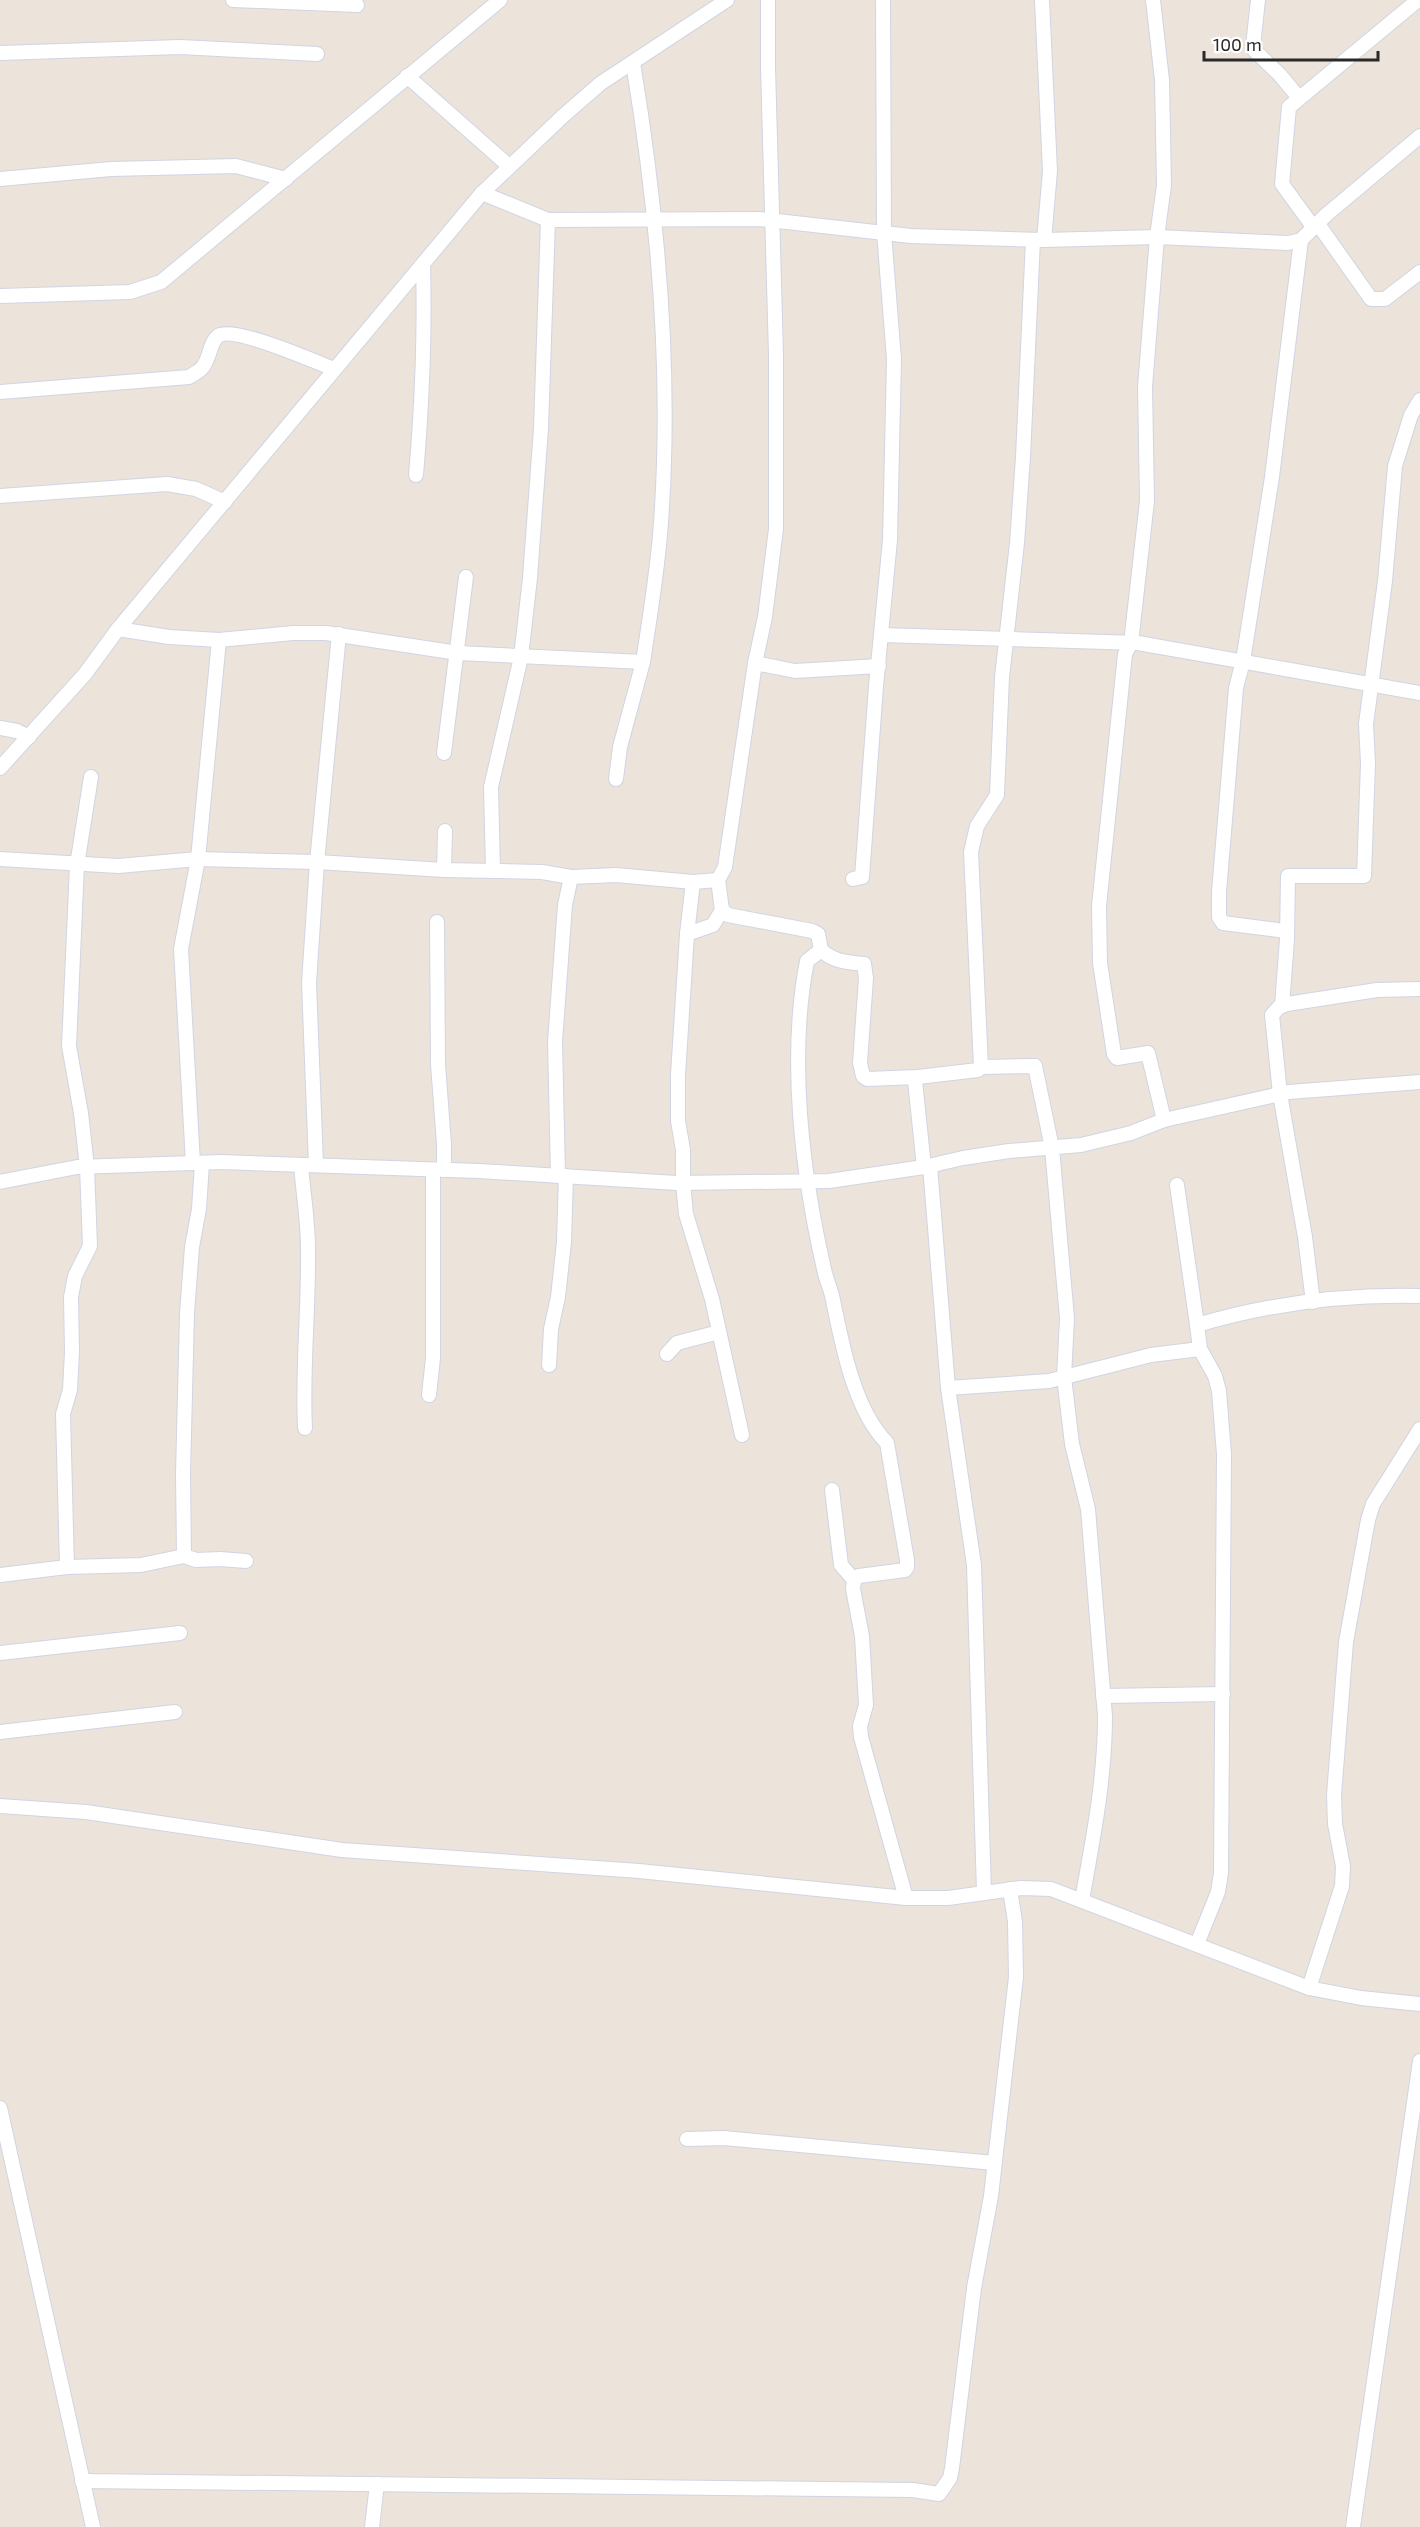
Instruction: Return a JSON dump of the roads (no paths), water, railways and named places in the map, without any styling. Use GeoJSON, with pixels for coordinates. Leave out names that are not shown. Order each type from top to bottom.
{"type":"FeatureCollection","features":[{"type":"Feature","properties":{"kind":"street"},"geometry":{"type":"LineString","coordinates":[[233,0],[357,5]]}},
{"type":"Feature","properties":{"kind":"street"},"geometry":{"type":"LineString","coordinates":[[0,296],[130,292],[160,282],[500,0]]}},
{"type":"Feature","properties":{"kind":"street"},"geometry":{"type":"LineString","coordinates":[[0,768],[85,674],[118,629],[482,193],[601,83],[725,0]]}},
{"type":"Feature","properties":{"kind":"street"},"geometry":{"type":"LineString","coordinates":[[687,934],[713,925],[722,910],[718,880],[725,867],[755,663],[765,617],[776,529],[776,355],[768,0]]}},
{"type":"Feature","properties":{"kind":"street"},"geometry":{"type":"LineString","coordinates":[[853,879],[862,877],[890,540],[894,359],[884,233],[883,0]]}},
{"type":"Feature","properties":{"kind":"street"},"geometry":{"type":"LineString","coordinates":[[981,1067],[971,852],[977,826],[997,795],[1006,639],[1017,543],[1039,240],[1050,171],[1042,0]]}},
{"type":"Feature","properties":{"kind":"street"},"geometry":{"type":"LineString","coordinates":[[1153,0],[1162,80],[1164,174],[1145,387],[1147,501],[1131,643],[1125,654],[1099,906],[1100,963],[1114,1054],[1117,1058],[1149,1053],[1164,1120]]}},
{"type":"Feature","properties":{"kind":"street"},"geometry":{"type":"LineString","coordinates":[[1258,0],[1254,50],[1280,75],[1299,98]]}},
{"type":"Feature","properties":{"kind":"street"},"geometry":{"type":"LineString","coordinates":[[1418,0],[1289,107],[1282,184],[1371,299],[1385,299],[1420,272]]}},
{"type":"Feature","properties":{"kind":"street"},"geometry":{"type":"LineString","coordinates":[[0,53],[180,47],[317,54]]}},
{"type":"Feature","properties":{"kind":"street"},"geometry":{"type":"LineString","coordinates":[[616,779],[620,747],[643,662],[657,574],[663,461],[663,354],[655,220],[649,158],[633,63]]}},
{"type":"Feature","properties":{"kind":"street"},"geometry":{"type":"LineString","coordinates":[[407,76],[509,166]]}},
{"type":"Feature","properties":{"kind":"street"},"geometry":{"type":"LineString","coordinates":[[482,193],[549,220],[722,218],[884,233],[1039,240],[1157,237],[1288,243],[1301,240],[1420,136]]}},
{"type":"Feature","properties":{"kind":"street"},"geometry":{"type":"LineString","coordinates":[[0,179],[111,169],[236,166],[285,179]]}},
{"type":"Feature","properties":{"kind":"street"},"geometry":{"type":"LineString","coordinates":[[493,870],[491,788],[521,657],[530,578],[540,428],[549,220]]}},
{"type":"Feature","properties":{"kind":"street"},"geometry":{"type":"LineString","coordinates":[[1287,931],[1223,923],[1219,917],[1223,819],[1236,688],[1243,661],[1272,477],[1301,240]]}},
{"type":"Feature","properties":{"kind":"street"},"geometry":{"type":"LineString","coordinates":[[416,476],[424,362],[423,264]]}},
{"type":"Feature","properties":{"kind":"street"},"geometry":{"type":"LineString","coordinates":[[0,392],[189,377],[201,369],[208,359],[215,339],[220,334],[230,333],[280,347],[334,369]]}},
{"type":"Feature","properties":{"kind":"street"},"geometry":{"type":"LineString","coordinates":[[1282,1006],[1288,876],[1364,876],[1368,763],[1366,724],[1385,581],[1395,466],[1411,415],[1420,400]]}},
{"type":"Feature","properties":{"kind":"street"},"geometry":{"type":"LineString","coordinates":[[0,496],[167,484],[196,489],[225,502]]}},
{"type":"Feature","properties":{"kind":"street"},"geometry":{"type":"LineString","coordinates":[[444,753],[466,578]]}},
{"type":"Feature","properties":{"kind":"street"},"geometry":{"type":"LineString","coordinates":[[118,629],[169,637],[219,640],[293,633],[339,634],[402,646],[458,653],[643,662]]}},
{"type":"Feature","properties":{"kind":"street"},"geometry":{"type":"LineString","coordinates":[[316,1165],[309,983],[317,862],[339,634]]}},
{"type":"Feature","properties":{"kind":"street"},"geometry":{"type":"LineString","coordinates":[[882,635],[1131,643],[1420,693]]}},
{"type":"Feature","properties":{"kind":"street"},"geometry":{"type":"LineString","coordinates":[[184,1556],[184,1389],[187,1313],[192,1247],[199,1209],[198,1163],[181,949],[198,859],[219,640]]}},
{"type":"Feature","properties":{"kind":"street"},"geometry":{"type":"LineString","coordinates":[[755,663],[795,671],[879,666]]}},
{"type":"Feature","properties":{"kind":"street"},"geometry":{"type":"LineString","coordinates":[[0,728],[17,731],[29,737]]}},
{"type":"Feature","properties":{"kind":"street"},"geometry":{"type":"LineString","coordinates":[[67,1567],[63,1414],[70,1390],[71,1297],[75,1276],[90,1246],[87,1167],[81,1113],[69,1046],[77,865],[91,777]]}},
{"type":"Feature","properties":{"kind":"street"},"geometry":{"type":"LineString","coordinates":[[444,870],[445,831]]}},
{"type":"Feature","properties":{"kind":"street"},"geometry":{"type":"LineString","coordinates":[[0,859],[77,865],[146,864],[198,859],[317,862],[444,870],[542,872],[571,877],[616,875],[693,882],[718,880]]}},
{"type":"Feature","properties":{"kind":"street"},"geometry":{"type":"LineString","coordinates":[[549,1365],[551,1329],[558,1297],[564,1242],[555,1042],[565,905],[571,877]]}},
{"type":"Feature","properties":{"kind":"street"},"geometry":{"type":"LineString","coordinates":[[693,882],[687,934],[678,1076],[678,1121],[683,1150],[683,1183],[687,1214],[712,1299],[742,1435]]}},
{"type":"Feature","properties":{"kind":"street"},"geometry":{"type":"LineString","coordinates":[[722,910],[732,916],[812,931],[818,934],[821,950],[830,958],[842,962],[864,964],[866,968],[860,1063],[863,1076],[867,1079],[918,1077],[978,1070],[981,1067],[1035,1066],[1052,1148],[1067,1318],[1064,1377],[1072,1444],[1088,1509],[1103,1696],[1105,1745],[1100,1803],[1082,1900]]}},
{"type":"Feature","properties":{"kind":"street"},"geometry":{"type":"LineString","coordinates":[[429,1395],[433,1358],[438,1170],[444,1144],[438,1064],[436,922]]}},
{"type":"Feature","properties":{"kind":"street"},"geometry":{"type":"LineString","coordinates":[[821,950],[807,961],[797,1043],[802,1133],[824,1270],[833,1298],[842,1343],[867,1415],[887,1443],[908,1567],[905,1570],[859,1576],[854,1580],[853,1589],[862,1636],[866,1705],[860,1726],[861,1737],[906,1898]]}},
{"type":"Feature","properties":{"kind":"street"},"geometry":{"type":"LineString","coordinates":[[1313,1302],[1305,1237],[1280,1094],[1272,1019],[1275,1011],[1282,1006],[1377,990],[1420,989]]}},
{"type":"Feature","properties":{"kind":"street"},"geometry":{"type":"LineString","coordinates":[[918,1077],[915,1081],[927,1166],[948,1388],[974,1565],[984,1892]]}},
{"type":"Feature","properties":{"kind":"street"},"geometry":{"type":"LineString","coordinates":[[0,1182],[87,1167],[198,1163],[438,1170],[683,1183],[829,1181],[927,1166],[986,1154],[1081,1145],[1131,1133],[1164,1120],[1280,1094],[1316,1089],[1420,1082]]}},
{"type":"Feature","properties":{"kind":"street"},"geometry":{"type":"LineString","coordinates":[[301,1165],[308,1246],[307,1329],[303,1387],[305,1428]]}},
{"type":"Feature","properties":{"kind":"street"},"geometry":{"type":"LineString","coordinates":[[1177,1185],[1200,1348],[1215,1376],[1223,1429],[1221,1873],[1218,1892],[1197,1944]]}},
{"type":"Feature","properties":{"kind":"street"},"geometry":{"type":"LineString","coordinates":[[1197,1325],[1313,1302],[1420,1296]]}},
{"type":"Feature","properties":{"kind":"street"},"geometry":{"type":"LineString","coordinates":[[667,1354],[677,1343],[719,1332]]}},
{"type":"Feature","properties":{"kind":"street"},"geometry":{"type":"LineString","coordinates":[[948,1388],[1049,1381],[1151,1355],[1200,1348]]}},
{"type":"Feature","properties":{"kind":"street"},"geometry":{"type":"LineString","coordinates":[[1309,1988],[1342,1886],[1343,1866],[1335,1824],[1334,1795],[1346,1642],[1368,1520],[1373,1503],[1420,1429]]}},
{"type":"Feature","properties":{"kind":"street"},"geometry":{"type":"LineString","coordinates":[[832,1490],[841,1565],[854,1580]]}},
{"type":"Feature","properties":{"kind":"street"},"geometry":{"type":"LineString","coordinates":[[0,1575],[67,1567],[141,1565],[184,1556],[196,1560],[246,1561]]}},
{"type":"Feature","properties":{"kind":"street"},"geometry":{"type":"LineString","coordinates":[[0,1653],[180,1633]]}},
{"type":"Feature","properties":{"kind":"street"},"geometry":{"type":"LineString","coordinates":[[1103,1696],[1223,1694]]}},
{"type":"Feature","properties":{"kind":"street"},"geometry":{"type":"LineString","coordinates":[[0,1732],[175,1712]]}},
{"type":"Feature","properties":{"kind":"street"},"geometry":{"type":"LineString","coordinates":[[0,1806],[86,1812],[342,1850],[639,1871],[906,1898],[948,1898],[1011,1889],[1051,1888],[1309,1988],[1361,1998],[1420,2004]]}},
{"type":"Feature","properties":{"kind":"street"},"geometry":{"type":"LineString","coordinates":[[82,2481],[913,2490],[939,2494],[950,2478],[952,2468],[974,2288],[989,2207],[1016,1977],[1015,1922],[1011,1889]]}},
{"type":"Feature","properties":{"kind":"street"},"geometry":{"type":"LineString","coordinates":[[1353,2527],[1420,2061]]}},
{"type":"Feature","properties":{"kind":"street"},"geometry":{"type":"LineString","coordinates":[[0,2108],[93,2527]]}},
{"type":"Feature","properties":{"kind":"street"},"geometry":{"type":"LineString","coordinates":[[687,2139],[734,2139],[994,2163]]}},
{"type":"Feature","properties":{"kind":"street"},"geometry":{"type":"LineString","coordinates":[[372,2527],[377,2484]]}}]}
